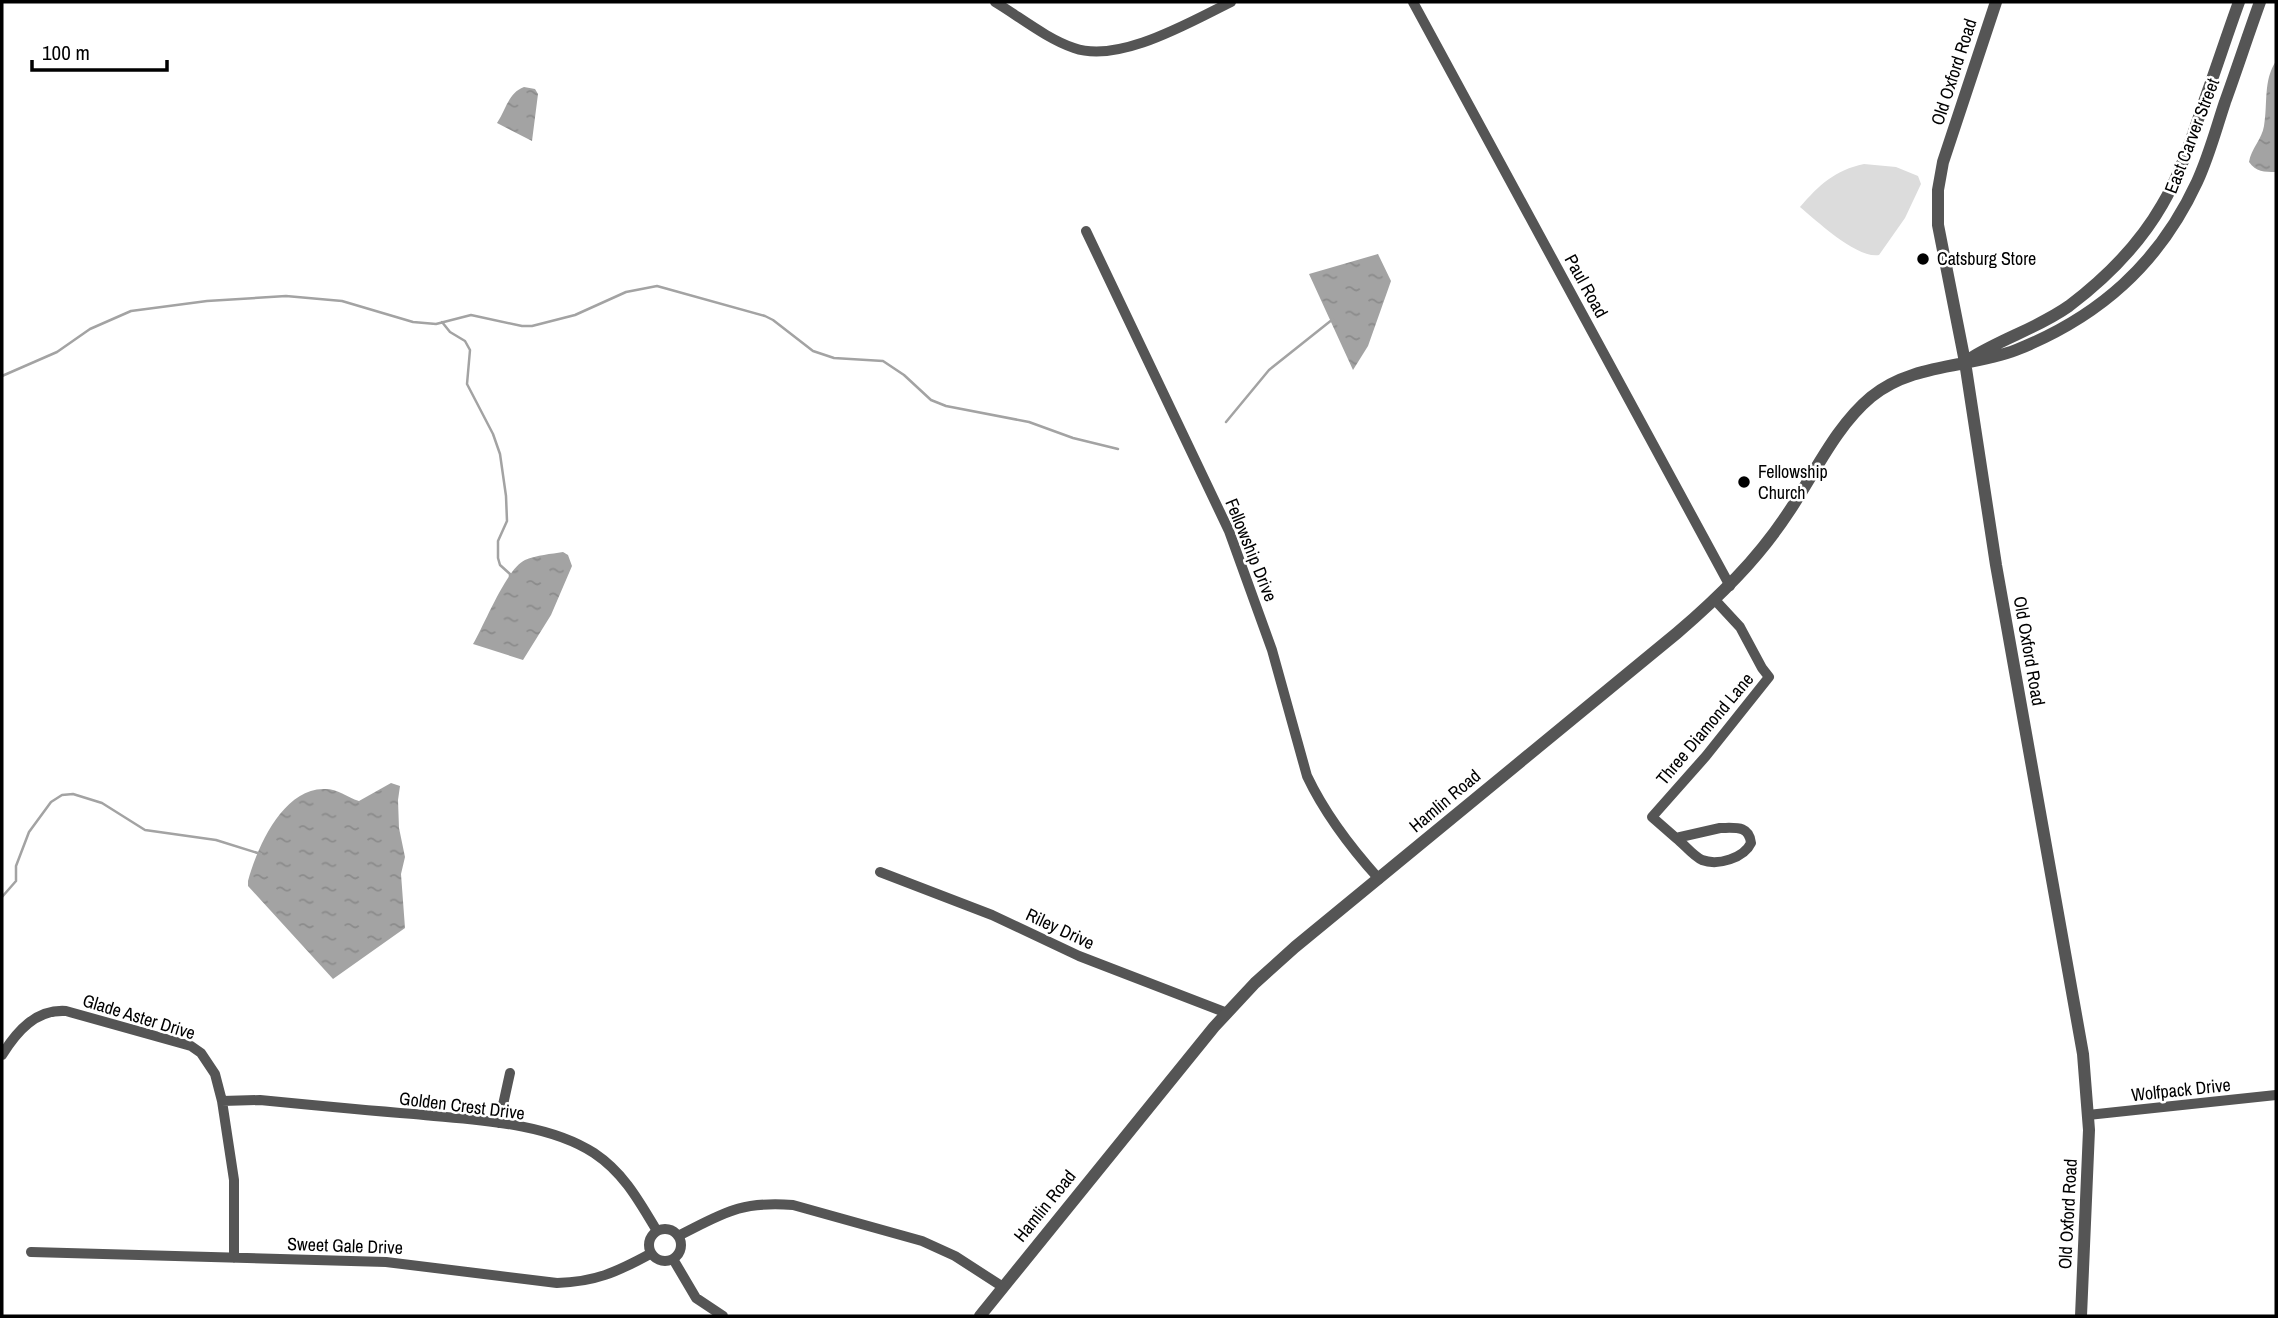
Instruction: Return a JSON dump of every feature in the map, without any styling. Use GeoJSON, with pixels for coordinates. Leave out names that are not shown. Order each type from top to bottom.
{"type":"FeatureCollection","features":[{"type":"Feature","properties":{"kind":"street"},"geometry":{"type":"LineString","coordinates":[[995,2],[1071,47],[1099,53],[1135,46],[1231,2]]}},
{"type":"Feature","properties":{"kind":"street","name":"Paul Road"},"geometry":{"type":"LineString","coordinates":[[1413,2],[1730,586]]}},
{"type":"Feature","properties":{"kind":"street","name":"Old Oxford Road"},"geometry":{"type":"LineString","coordinates":[[1996,2],[1947,147],[1938,190],[1937,210],[1940,240],[1965,362],[1996,565],[2075,1002],[2088,1115],[2088,1177],[2081,1316]]}},
{"type":"Feature","properties":{"kind":"street","name":"East Carver Street"},"geometry":{"type":"LineString","coordinates":[[1965,362],[1989,347],[2033,328],[2069,305],[2109,272],[2141,237],[2161,208],[2178,175],[2239,2]]}},
{"type":"Feature","properties":{"kind":"street","name":"East Carver Street"},"geometry":{"type":"LineString","coordinates":[[1965,362],[1997,357],[2064,328],[2108,299],[2147,260],[2179,215],[2198,180],[2260,2]]}},
{"type":"Feature","properties":{"kind":"street","name":"Fellowship Drive"},"geometry":{"type":"LineString","coordinates":[[1086,231],[1229,531],[1268,638],[1307,776],[1347,841],[1379,879]]}},
{"type":"Feature","properties":{"kind":"street","name":"Hamlin Road"},"geometry":{"type":"LineString","coordinates":[[980,1316],[1123,1137],[1227,1013],[1275,965],[1730,586],[1778,528],[1840,432],[1869,398],[1898,381],[1922,372],[1965,362]]}},
{"type":"Feature","properties":{"kind":"street","name":"Three Diamond Lane"},"geometry":{"type":"LineString","coordinates":[[1676,838],[1720,828],[1741,828],[1751,837],[1751,843],[1748,850],[1731,859],[1705,861],[1699,859],[1652,817],[1706,756],[1769,677],[1740,627],[1715,600]]}},
{"type":"Feature","properties":{"kind":"street","name":"Riley Drive"},"geometry":{"type":"LineString","coordinates":[[880,872],[992,915],[1079,956],[1227,1013]]}},
{"type":"Feature","properties":{"kind":"street","name":"Glade Aster Drive"},"geometry":{"type":"LineString","coordinates":[[2,1055],[9,1043],[34,1018],[52,1010],[66,1011],[191,1046],[201,1053],[215,1074],[222,1101],[234,1180],[234,1258]]}},
{"type":"Feature","properties":{"kind":"street"},"geometry":{"type":"LineString","coordinates":[[499,1123],[510,1073]]}},
{"type":"Feature","properties":{"kind":"street","name":"Wolfpack Drive"},"geometry":{"type":"LineString","coordinates":[[2088,1115],[2276,1095]]}},
{"type":"Feature","properties":{"kind":"street","name":"Golden Crest Drive"},"geometry":{"type":"LineString","coordinates":[[222,1101],[260,1100],[499,1123],[553,1135],[592,1152],[616,1170],[628,1184],[657,1231]]}},
{"type":"Feature","properties":{"kind":"street"},"geometry":{"type":"LineString","coordinates":[[678,1236],[718,1214],[741,1206],[793,1205],[922,1241],[955,1256],[1003,1287]]}},
{"type":"Feature","properties":{"kind":"street"},"geometry":{"type":"LineString","coordinates":[[668,1229],[678,1236],[681,1249],[673,1259],[660,1261],[650,1254],[649,1241],[657,1231],[668,1229]]}},
{"type":"Feature","properties":{"kind":"street","name":"Sweet Gale Drive"},"geometry":{"type":"LineString","coordinates":[[31,1252],[386,1262],[557,1283],[581,1282],[603,1277],[650,1254]]}},
{"type":"Feature","properties":{"kind":"street"},"geometry":{"type":"LineString","coordinates":[[673,1259],[696,1298],[723,1316]]}},
{"type":"Feature","properties":{"kind":"shaded area"},"geometry":{"type":"Polygon","coordinates":[[[1864,164],[1896,167],[1918,176],[1921,184],[1905,218],[1879,255],[1870,255],[1849,245],[1800,207],[1828,180],[1844,170],[1864,164]]]}},
{"type":"Feature","properties":{"kind":"water"},"geometry":{"type":"Polygon","coordinates":[[[2276,61],[2276,172],[2268,172],[2257,170],[2249,162],[2263,131],[2269,76],[2276,61]]]}},
{"type":"Feature","properties":{"kind":"water"},"geometry":{"type":"Polygon","coordinates":[[[524,87],[535,89],[538,94],[532,141],[497,123],[514,93],[524,87]]]}},
{"type":"Feature","properties":{"kind":"water"},"geometry":{"type":"Polygon","coordinates":[[[1378,254],[1391,281],[1368,346],[1353,370],[1309,274],[1378,254]]]}},
{"type":"Feature","properties":{"kind":"water"},"geometry":{"type":"Polygon","coordinates":[[[563,552],[568,555],[572,566],[551,615],[523,660],[473,644],[503,585],[518,565],[530,558],[563,552]]]}},
{"type":"Feature","properties":{"kind":"water"},"geometry":{"type":"Polygon","coordinates":[[[391,783],[400,786],[399,828],[405,857],[401,874],[405,928],[333,979],[248,886],[248,881],[265,838],[295,799],[308,792],[328,789],[359,801],[391,783]]]}},
{"type":"Feature","properties":{"kind":"waterway"},"geometry":{"type":"LineString","coordinates":[[2,376],[57,352],[90,329],[131,311],[207,301],[286,296],[342,301],[413,322],[436,324],[471,315],[532,326],[575,315],[626,292],[657,286],[765,316],[813,351],[834,358],[883,361],[904,375],[931,400],[946,406],[1029,422],[1073,438],[1118,449]]}},
{"type":"Feature","properties":{"kind":"waterway"},"geometry":{"type":"LineString","coordinates":[[1226,422],[1269,370],[1333,319]]}},
{"type":"Feature","properties":{"kind":"waterway"},"geometry":{"type":"LineString","coordinates":[[442,322],[450,332],[465,341],[470,350],[467,384],[493,434],[500,454],[507,521],[498,541],[498,558],[510,577]]}},
{"type":"Feature","properties":{"kind":"waterway"},"geometry":{"type":"LineString","coordinates":[[2,897],[16,881],[16,866],[29,832],[51,802],[62,795],[73,794],[102,803],[145,830],[216,840],[261,854]]}},
{"type":"Feature","properties":{"kind":"place","name":"Catsburg Store"},"geometry":{"type":"Point","coordinates":[1923,259]}},
{"type":"Feature","properties":{"kind":"place","name":"Fellowship Church"},"geometry":{"type":"Point","coordinates":[1744,482]}}]}
